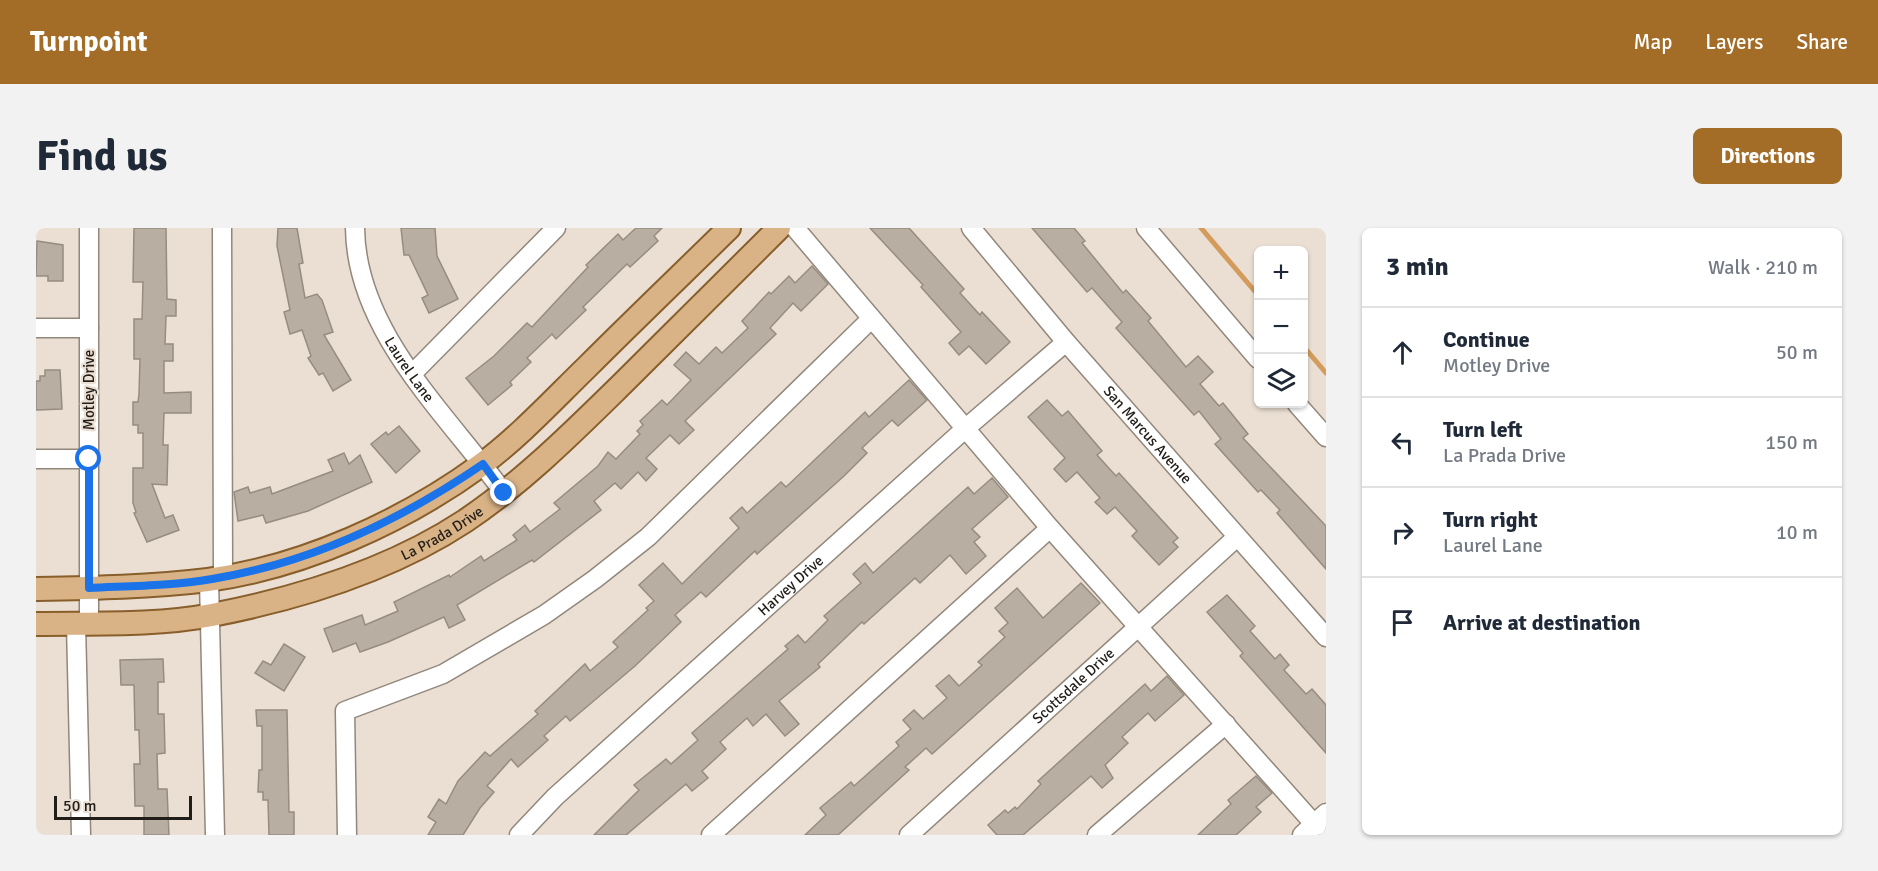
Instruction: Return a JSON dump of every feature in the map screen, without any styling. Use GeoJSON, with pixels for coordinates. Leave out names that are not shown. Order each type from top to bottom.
{"type":"FeatureCollection","features":[{"type":"Feature","properties":{"kind":"main road"},"geometry":{"type":"LineString","coordinates":[[36,589],[89,588],[216,578],[306,556],[373,529],[438,495],[483,464],[534,419],[729,228]]}},
{"type":"Feature","properties":{"kind":"main road","name":"La Prada Drive"},"geometry":{"type":"LineString","coordinates":[[36,624],[152,622],[210,615],[286,599],[349,579],[411,551],[464,522],[548,457],[779,228]]}},
{"type":"Feature","properties":{"kind":"street","name":"Motley Drive"},"geometry":{"type":"LineString","coordinates":[[81,835],[83,624],[89,588],[89,228]]}},
{"type":"Feature","properties":{"kind":"street"},"geometry":{"type":"LineString","coordinates":[[215,835],[210,615],[216,578],[222,228]]}},
{"type":"Feature","properties":{"kind":"street","name":"Laurel Lane"},"geometry":{"type":"LineString","coordinates":[[355,228],[358,261],[372,310],[412,374],[504,493]]}},
{"type":"Feature","properties":{"kind":"street"},"geometry":{"type":"LineString","coordinates":[[412,374],[556,228]]}},
{"type":"Feature","properties":{"kind":"street"},"geometry":{"type":"LineString","coordinates":[[795,228],[1050,528],[1317,827]]}},
{"type":"Feature","properties":{"kind":"street","name":"San Marcus Avenue"},"geometry":{"type":"LineString","coordinates":[[971,228],[1066,342],[1326,637]]}},
{"type":"Feature","properties":{"kind":"street"},"geometry":{"type":"LineString","coordinates":[[1146,228],[1254,354]]}},
{"type":"Feature","properties":{"kind":"street"},"geometry":{"type":"LineString","coordinates":[[347,835],[345,711],[443,674],[534,621],[595,579],[648,537],[871,319]]}},
{"type":"Feature","properties":{"kind":"street"},"geometry":{"type":"LineString","coordinates":[[36,328],[89,328]]}},
{"type":"Feature","properties":{"kind":"street","name":"Harvey Drive"},"geometry":{"type":"LineString","coordinates":[[519,835],[555,797],[966,428],[1066,342]]}},
{"type":"Feature","properties":{"kind":"street"},"geometry":{"type":"LineString","coordinates":[[1301,408],[1326,437]]}},
{"type":"Feature","properties":{"kind":"street"},"geometry":{"type":"LineString","coordinates":[[36,459],[89,459]]}},
{"type":"Feature","properties":{"kind":"street"},"geometry":{"type":"LineString","coordinates":[[711,835],[1050,528]]}},
{"type":"Feature","properties":{"kind":"street","name":"Scottsdale Drive"},"geometry":{"type":"LineString","coordinates":[[909,835],[1237,537]]}},
{"type":"Feature","properties":{"kind":"street"},"geometry":{"type":"LineString","coordinates":[[1097,835],[1226,724]]}},
{"type":"Feature","properties":{"kind":"building"},"geometry":{"type":"Polygon","coordinates":[[[134,228],[166,228],[167,299],[176,300],[176,316],[166,316],[165,344],[173,344],[173,361],[164,361],[164,393],[191,392],[191,413],[164,413],[163,445],[168,445],[167,485],[152,484],[165,518],[173,515],[179,530],[147,542],[134,513],[136,512],[133,503],[133,468],[143,468],[143,433],[138,433],[138,425],[133,425],[133,402],[138,402],[139,394],[140,359],[134,359],[134,319],[142,319],[143,282],[133,282],[134,228]]]}},
{"type":"Feature","properties":{"kind":"building"},"geometry":{"type":"Polygon","coordinates":[[[278,228],[297,228],[303,263],[299,264],[305,298],[317,294],[322,300],[333,332],[324,335],[351,380],[333,391],[323,373],[319,375],[308,358],[311,356],[302,330],[290,334],[284,312],[290,310],[277,246],[278,228]]]}},
{"type":"Feature","properties":{"kind":"building"},"geometry":{"type":"Polygon","coordinates":[[[401,228],[435,228],[437,256],[458,299],[429,313],[422,298],[428,295],[409,255],[404,255],[401,228]]]}},
{"type":"Feature","properties":{"kind":"building"},"geometry":{"type":"Polygon","coordinates":[[[636,228],[662,228],[654,236],[658,241],[630,267],[627,264],[583,307],[586,310],[556,339],[552,334],[527,358],[531,362],[510,382],[512,385],[488,405],[466,378],[494,356],[527,323],[532,327],[588,267],[586,265],[618,234],[623,240],[636,228]]]}},
{"type":"Feature","properties":{"kind":"building"},"geometry":{"type":"Polygon","coordinates":[[[870,228],[909,228],[964,289],[960,293],[980,315],[982,312],[1010,342],[986,364],[969,346],[959,355],[949,343],[961,332],[921,287],[923,285],[870,228]]]}},
{"type":"Feature","properties":{"kind":"building"},"geometry":{"type":"Polygon","coordinates":[[[1032,228],[1074,228],[1085,241],[1082,243],[1123,293],[1126,290],[1151,318],[1148,321],[1186,367],[1198,356],[1213,372],[1200,384],[1219,406],[1223,403],[1248,434],[1243,438],[1326,526],[1326,569],[1277,513],[1280,510],[1261,490],[1258,492],[1215,444],[1221,439],[1199,411],[1194,415],[1116,328],[1122,322],[1092,288],[1087,292],[1032,228]]]}},
{"type":"Feature","properties":{"kind":"building"},"geometry":{"type":"Polygon","coordinates":[[[37,241],[63,245],[63,281],[48,281],[48,276],[36,276],[37,241]]]}},
{"type":"Feature","properties":{"kind":"building"},"geometry":{"type":"Polygon","coordinates":[[[812,266],[828,284],[801,311],[793,303],[770,328],[776,334],[685,421],[694,430],[679,444],[670,435],[646,458],[657,469],[646,481],[638,472],[621,489],[615,483],[594,501],[601,510],[534,562],[532,560],[457,605],[465,620],[449,628],[444,617],[360,652],[356,643],[333,652],[324,629],[362,615],[365,625],[398,611],[394,602],[449,575],[450,577],[481,556],[484,561],[517,540],[513,535],[525,525],[530,532],[560,509],[554,503],[598,466],[608,452],[616,459],[640,434],[637,431],[643,425],[640,421],[662,400],[667,405],[691,380],[674,365],[686,352],[699,364],[716,347],[722,353],[748,328],[742,321],[769,292],[771,294],[789,276],[795,283],[812,266]]]}},
{"type":"Feature","properties":{"kind":"building"},"geometry":{"type":"Polygon","coordinates":[[[45,370],[60,370],[62,409],[36,410],[36,381],[40,381],[40,376],[45,376],[45,370]]]}},
{"type":"Feature","properties":{"kind":"building"},"geometry":{"type":"Polygon","coordinates":[[[909,380],[927,400],[898,426],[892,420],[862,448],[867,453],[844,476],[757,554],[755,551],[706,597],[701,592],[675,615],[681,622],[635,666],[570,721],[566,716],[544,736],[548,740],[518,767],[511,759],[487,786],[494,792],[480,808],[463,835],[428,835],[436,822],[428,817],[439,799],[446,804],[458,781],[485,752],[490,756],[538,714],[535,711],[585,664],[590,671],[618,647],[613,642],[648,610],[646,608],[654,601],[639,585],[663,563],[682,584],[739,528],[730,518],[742,507],[747,513],[781,482],[786,487],[865,412],[869,417],[909,380]]]}},
{"type":"Feature","properties":{"kind":"building"},"geometry":{"type":"Polygon","coordinates":[[[1047,400],[1062,416],[1068,411],[1102,451],[1097,455],[1116,476],[1119,473],[1178,538],[1173,542],[1178,547],[1159,565],[1132,536],[1137,531],[1115,507],[1107,514],[1095,502],[1100,498],[1077,472],[1066,482],[1054,469],[1065,458],[1028,417],[1047,400]]]}},
{"type":"Feature","properties":{"kind":"building"},"geometry":{"type":"Polygon","coordinates":[[[399,426],[420,451],[396,473],[371,444],[386,432],[388,435],[399,426]]]}},
{"type":"Feature","properties":{"kind":"building"},"geometry":{"type":"Polygon","coordinates":[[[344,453],[349,464],[360,455],[372,482],[308,511],[266,523],[263,515],[238,521],[234,492],[248,487],[250,493],[270,487],[272,494],[333,471],[328,460],[344,453]]]}},
{"type":"Feature","properties":{"kind":"building"},"geometry":{"type":"Polygon","coordinates":[[[992,478],[1008,497],[972,529],[980,537],[974,542],[986,556],[966,574],[950,555],[920,583],[915,578],[864,624],[862,622],[818,664],[820,667],[779,701],[799,724],[785,736],[766,714],[753,726],[747,718],[720,742],[726,749],[702,771],[708,778],[692,791],[686,784],[626,835],[594,835],[639,790],[634,785],[666,759],[671,764],[698,740],[692,733],[788,649],[785,646],[798,635],[805,643],[828,620],[824,616],[861,583],[853,574],[865,563],[873,573],[968,487],[974,494],[992,478]]]}},
{"type":"Feature","properties":{"kind":"building"},"geometry":{"type":"Polygon","coordinates":[[[1081,583],[1100,603],[932,754],[926,748],[905,767],[909,770],[838,835],[805,835],[826,815],[820,808],[851,782],[854,786],[899,746],[896,742],[911,729],[903,720],[914,710],[923,719],[947,698],[936,686],[949,675],[959,686],[982,665],[978,662],[1005,637],[999,631],[1008,623],[995,608],[1017,588],[1043,618],[1081,583]]]}},
{"type":"Feature","properties":{"kind":"building"},"geometry":{"type":"Polygon","coordinates":[[[1227,595],[1255,626],[1250,631],[1275,659],[1280,654],[1289,665],[1284,670],[1306,694],[1312,689],[1326,705],[1326,753],[1240,656],[1243,653],[1207,612],[1227,595]]]}},
{"type":"Feature","properties":{"kind":"building"},"geometry":{"type":"Polygon","coordinates":[[[284,644],[305,657],[284,691],[255,673],[263,661],[271,665],[284,644]]]}},
{"type":"Feature","properties":{"kind":"building"},"geometry":{"type":"Polygon","coordinates":[[[163,659],[164,682],[158,682],[158,714],[164,714],[165,753],[157,754],[158,789],[167,789],[169,835],[144,835],[144,806],[135,806],[134,764],[140,764],[139,730],[135,730],[134,685],[121,685],[120,660],[163,659]]]}},
{"type":"Feature","properties":{"kind":"building"},"geometry":{"type":"Polygon","coordinates":[[[1167,676],[1184,695],[1155,721],[1148,713],[1122,737],[1128,743],[1105,765],[1113,778],[1102,788],[1091,776],[1023,835],[997,835],[988,825],[1005,810],[1008,813],[1015,807],[1017,809],[1041,784],[1038,781],[1145,684],[1151,691],[1167,676]]]}},
{"type":"Feature","properties":{"kind":"building"},"geometry":{"type":"Polygon","coordinates":[[[256,710],[287,710],[289,812],[294,812],[294,835],[269,835],[268,800],[263,800],[263,792],[258,792],[259,770],[262,770],[262,726],[257,726],[256,710]]]}},
{"type":"Feature","properties":{"kind":"building"},"geometry":{"type":"Polygon","coordinates":[[[1256,776],[1272,793],[1256,807],[1261,812],[1236,835],[1198,835],[1231,804],[1228,800],[1256,776]]]}},
{"type":"Feature","properties":{"kind":"waterway"},"geometry":{"type":"LineString","coordinates":[[1201,228],[1254,290]]}},
{"type":"Feature","properties":{"kind":"waterway"},"geometry":{"type":"LineString","coordinates":[[1308,352],[1326,373]]}},
{"type":"Feature","properties":{"kind":"route"},"geometry":{"type":"LineString","coordinates":[[89,459],[89,588],[209,580],[306,556],[373,529],[438,495],[483,464],[504,493]]}}]}
